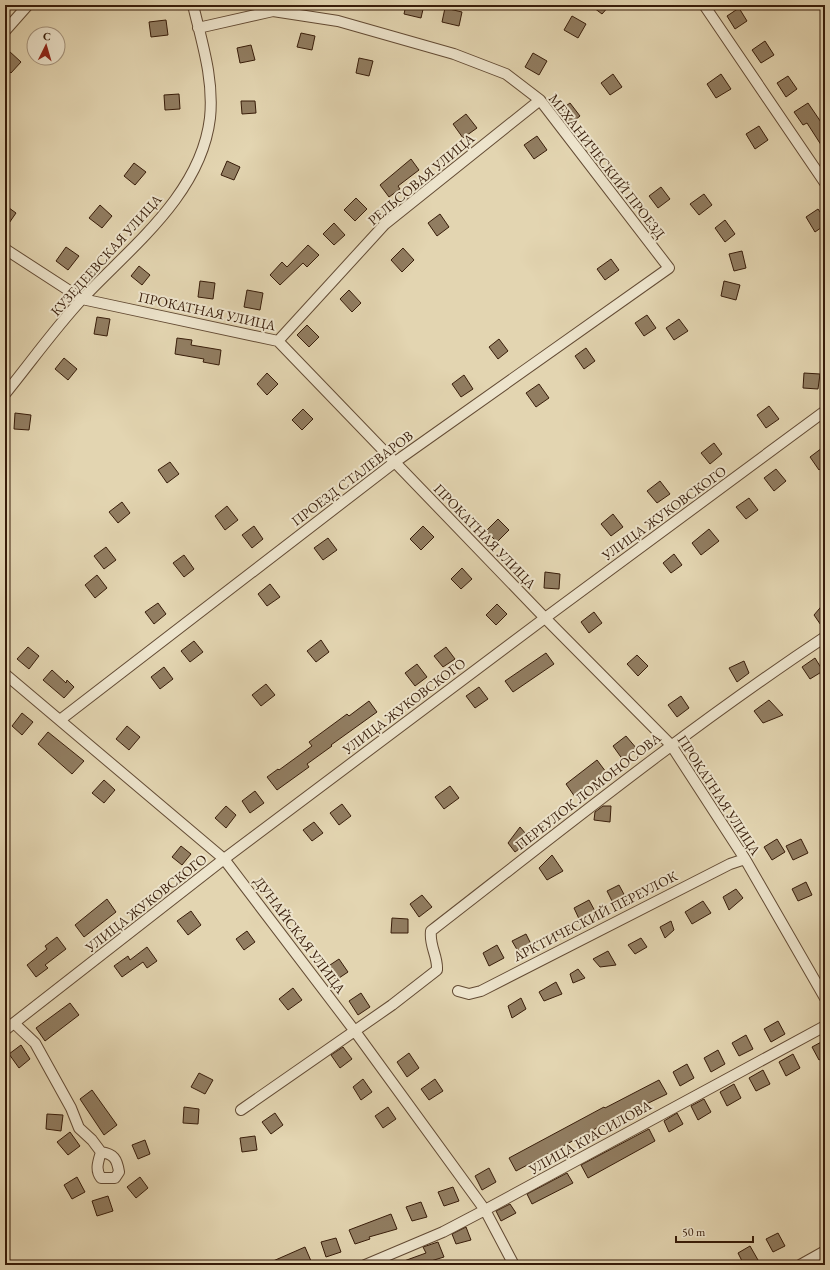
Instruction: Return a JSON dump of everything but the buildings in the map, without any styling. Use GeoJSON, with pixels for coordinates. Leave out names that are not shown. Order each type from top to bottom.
{"type":"FeatureCollection","features":[{"type":"Feature","properties":{"kind":"street"},"geometry":{"type":"LineString","coordinates":[[5,31],[28,5]]}},
{"type":"Feature","properties":{"kind":"street","name":"КУЗЕДЕЕВСКАЯ УЛИЦА"},"geometry":{"type":"LineString","coordinates":[[5,394],[82,299],[154,226],[184,187],[197,163],[207,130],[210,82],[208,63],[193,5]]}},
{"type":"Feature","properties":{"kind":"street"},"geometry":{"type":"LineString","coordinates":[[704,5],[825,183]]}},
{"type":"Feature","properties":{"kind":"street","name":"МЕХАНИЧЕСКИЙ ПРОЕЗД"},"geometry":{"type":"LineString","coordinates":[[198,28],[273,11],[338,21],[454,54],[506,74],[540,100],[669,268]]}},
{"type":"Feature","properties":{"kind":"street","name":"РЕЛЬСОВАЯ УЛИЦА"},"geometry":{"type":"LineString","coordinates":[[278,341],[385,224],[540,100]]}},
{"type":"Feature","properties":{"kind":"street","name":"ПРОКАТНАЯ УЛИЦА"},"geometry":{"type":"LineString","coordinates":[[5,249],[82,299],[278,341],[545,618],[671,745],[745,859],[825,998]]}},
{"type":"Feature","properties":{"kind":"street","name":"ПРОЕЗД СТАЛЕВАРОВ"},"geometry":{"type":"LineString","coordinates":[[60,720],[395,462],[669,268]]}},
{"type":"Feature","properties":{"kind":"street","name":"УЛИЦА ЖУКОВСКОГО"},"geometry":{"type":"LineString","coordinates":[[5,1030],[224,859],[545,618],[825,411]]}},
{"type":"Feature","properties":{"kind":"street","name":"ПЕРЕУЛОК ЛОМОНОСОВА"},"geometry":{"type":"LineString","coordinates":[[354,1030],[392,1006],[437,970],[437,960],[429,940],[431,931],[671,745],[766,676],[825,637]]}},
{"type":"Feature","properties":{"kind":"street","name":"ДУНАЙСКАЯ УЛИЦА"},"geometry":{"type":"LineString","coordinates":[[5,674],[224,859],[354,1030],[485,1210],[514,1265]]}},
{"type":"Feature","properties":{"kind":"street","name":"АРКТИЧЕСКИЙ ПЕРЕУЛОК"},"geometry":{"type":"LineString","coordinates":[[458,991],[469,994],[481,991],[730,864],[745,859]]}},
{"type":"Feature","properties":{"kind":"street"},"geometry":{"type":"LineString","coordinates":[[14,1024],[35,1043],[71,1108],[79,1128],[92,1140],[101,1152]]}},
{"type":"Feature","properties":{"kind":"street","name":"УЛИЦА КРАСИЛОВА"},"geometry":{"type":"LineString","coordinates":[[365,1265],[443,1232],[825,1026]]}},
{"type":"Feature","properties":{"kind":"street"},"geometry":{"type":"LineString","coordinates":[[241,1110],[354,1030]]}},
{"type":"Feature","properties":{"kind":"street"},"geometry":{"type":"LineString","coordinates":[[800,1265],[825,1252]]}}]}
